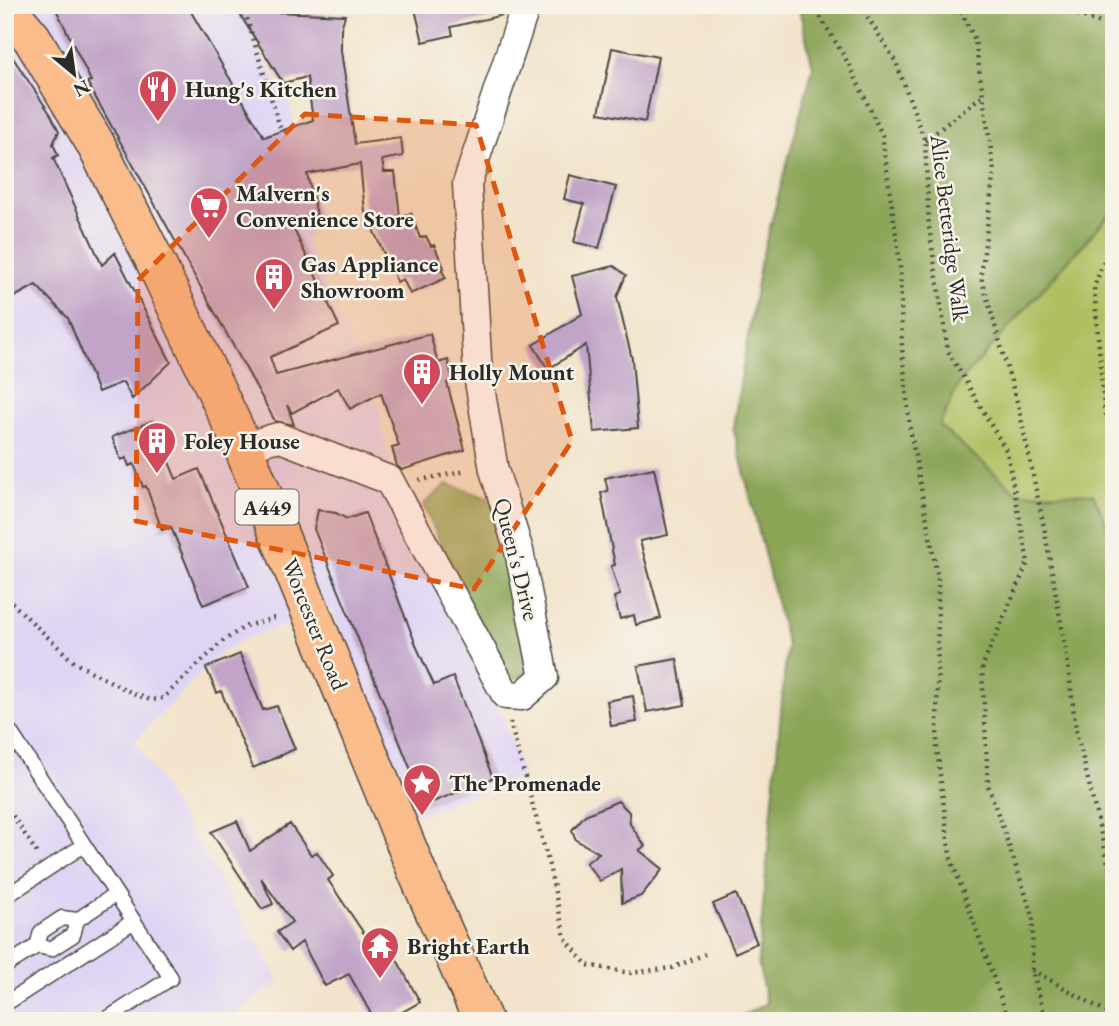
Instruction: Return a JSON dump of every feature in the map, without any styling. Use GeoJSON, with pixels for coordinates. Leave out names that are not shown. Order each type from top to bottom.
{"type":"FeatureCollection","features":[{"type":"Feature","properties":{"kind":"highway","name":"Worcester Road"},"geometry":{"type":"LineString","coordinates":[[15,8],[95,143],[243,447],[418,874],[483,1021]]}},
{"type":"Feature","properties":{"kind":"street","name":"Queen's Drive"},"geometry":{"type":"LineString","coordinates":[[506,695],[522,696],[544,677],[519,551],[494,470],[478,375],[467,184],[526,5]]}},
{"type":"Feature","properties":{"kind":"street"},"geometry":{"type":"LineString","coordinates":[[243,447],[278,436],[389,480],[506,695]]}},
{"type":"Feature","properties":{"kind":"lane"},"geometry":{"type":"LineString","coordinates":[[5,724],[171,978],[104,1021]]}},
{"type":"Feature","properties":{"kind":"lane"},"geometry":{"type":"LineString","coordinates":[[5,897],[84,845]]}},
{"type":"Feature","properties":{"kind":"lane"},"geometry":{"type":"LineString","coordinates":[[5,967],[37,946],[41,932],[62,918],[77,920],[116,894]]}},
{"type":"Feature","properties":{"kind":"lane"},"geometry":{"type":"LineString","coordinates":[[5,1004],[134,921]]}},
{"type":"Feature","properties":{"kind":"path"},"geometry":{"type":"LineString","coordinates":[[243,5],[281,131]]}},
{"type":"Feature","properties":{"kind":"path"},"geometry":{"type":"LineString","coordinates":[[813,5],[850,66],[882,135],[900,262],[902,348],[910,429],[938,580],[937,750],[950,856],[1009,1021]]}},
{"type":"Feature","properties":{"kind":"path","name":"Alice Betteridge Walk"},"geometry":{"type":"LineString","coordinates":[[860,5],[896,62],[925,141],[929,228],[948,351],[1007,452],[1028,562],[982,667],[988,785],[1033,916],[1032,970],[1046,1021]]}},
{"type":"Feature","properties":{"kind":"path"},"geometry":{"type":"LineString","coordinates":[[958,5],[975,40],[994,171],[981,276],[1020,409],[1049,553],[1067,657],[1076,730],[1114,888]]}},
{"type":"Feature","properties":{"kind":"path"},"geometry":{"type":"LineString","coordinates":[[1051,5],[1114,28]]}},
{"type":"Feature","properties":{"kind":"path"},"geometry":{"type":"LineString","coordinates":[[925,141],[984,94]]}},
{"type":"Feature","properties":{"kind":"path"},"geometry":{"type":"LineString","coordinates":[[1114,236],[1094,287],[1104,407],[1114,444]]}},
{"type":"Feature","properties":{"kind":"path"},"geometry":{"type":"LineString","coordinates":[[392,487],[402,482],[470,470],[494,470]]}},
{"type":"Feature","properties":{"kind":"path"},"geometry":{"type":"LineString","coordinates":[[5,601],[11,602],[75,663],[151,700],[163,698],[223,641],[246,626],[308,607]]}},
{"type":"Feature","properties":{"kind":"path"},"geometry":{"type":"LineString","coordinates":[[506,695],[506,709],[548,861],[565,937],[587,965],[629,973],[672,968],[705,954]]}},
{"type":"Feature","properties":{"kind":"path"},"geometry":{"type":"LineString","coordinates":[[1032,970],[1114,1016]]}},
{"type":"Feature","properties":{"kind":"highlighted area"},"geometry":{"type":"Polygon","coordinates":[[[305,114],[476,125],[572,441],[474,589],[136,521],[138,280],[305,114]]]}},
{"type":"Feature","properties":{"kind":"shaded area"},"geometry":{"type":"Polygon","coordinates":[[[5,5],[239,5],[268,68],[289,103],[319,214],[306,241],[375,394],[392,473],[478,649],[524,776],[413,816],[332,610],[243,639],[220,653],[135,741],[280,981],[221,1021],[5,1021],[5,5]]]}},
{"type":"Feature","properties":{"kind":"green space"},"geometry":{"type":"Polygon","coordinates":[[[798,5],[1114,5],[1114,209],[959,383],[939,426],[1018,493],[1093,494],[1114,541],[1114,1021],[734,1021],[766,1003],[758,961],[787,646],[733,427],[760,264],[813,67],[798,5]]]}},
{"type":"Feature","properties":{"kind":"green space"},"geometry":{"type":"Polygon","coordinates":[[[1114,210],[1114,541],[1093,494],[1018,493],[939,426],[959,383],[1114,210]]]}},
{"type":"Feature","properties":{"kind":"green space"},"geometry":{"type":"Polygon","coordinates":[[[447,484],[497,501],[533,670],[506,683],[423,505],[447,484]]]}},
{"type":"Feature","properties":{"kind":"building"},"geometry":{"type":"Polygon","coordinates":[[[54,5],[187,5],[264,137],[313,120],[307,77],[283,83],[234,5],[275,5],[278,12],[345,15],[341,29],[341,51],[355,144],[401,138],[403,156],[382,160],[384,172],[395,172],[400,217],[411,213],[420,238],[426,236],[431,246],[434,245],[446,278],[410,294],[403,279],[397,282],[365,212],[360,164],[307,174],[317,215],[290,221],[339,326],[270,357],[276,375],[430,334],[438,363],[448,360],[453,381],[447,383],[465,450],[402,470],[397,466],[392,448],[399,446],[381,393],[350,409],[338,388],[292,413],[287,405],[294,425],[275,421],[87,82],[91,81],[54,5]]]}},
{"type":"Feature","properties":{"kind":"building"},"geometry":{"type":"Polygon","coordinates":[[[414,5],[502,5],[503,15],[451,27],[453,35],[423,42],[414,5]]]}},
{"type":"Feature","properties":{"kind":"building"},"geometry":{"type":"Polygon","coordinates":[[[5,46],[59,131],[53,144],[58,155],[53,158],[102,265],[115,253],[171,362],[132,399],[123,382],[98,392],[68,318],[36,285],[5,302],[5,46]]]}},
{"type":"Feature","properties":{"kind":"building"},"geometry":{"type":"Polygon","coordinates":[[[612,48],[658,57],[645,122],[599,113],[612,48]]]}},
{"type":"Feature","properties":{"kind":"building"},"geometry":{"type":"Polygon","coordinates":[[[570,175],[616,187],[599,248],[574,242],[584,204],[564,199],[570,175]]]}},
{"type":"Feature","properties":{"kind":"building"},"geometry":{"type":"Polygon","coordinates":[[[614,266],[626,275],[617,297],[632,359],[638,428],[594,432],[586,345],[548,369],[533,345],[582,314],[572,276],[614,266]]]}},
{"type":"Feature","properties":{"kind":"building"},"geometry":{"type":"Polygon","coordinates":[[[152,421],[176,479],[199,469],[249,587],[203,605],[171,527],[162,530],[146,486],[143,487],[134,464],[129,466],[126,458],[121,460],[112,437],[152,421]]]}},
{"type":"Feature","properties":{"kind":"building"},"geometry":{"type":"Polygon","coordinates":[[[654,468],[668,535],[640,541],[661,618],[636,625],[634,615],[620,619],[614,597],[620,595],[611,566],[615,565],[601,493],[608,491],[605,478],[654,468]]]}},
{"type":"Feature","properties":{"kind":"building"},"geometry":{"type":"Polygon","coordinates":[[[318,510],[336,513],[347,519],[365,513],[434,685],[453,677],[493,778],[425,805],[314,529],[318,510]]]}},
{"type":"Feature","properties":{"kind":"building"},"geometry":{"type":"Polygon","coordinates":[[[240,654],[263,710],[277,706],[295,749],[253,768],[221,691],[217,693],[206,668],[240,654]]]}},
{"type":"Feature","properties":{"kind":"building"},"geometry":{"type":"Polygon","coordinates":[[[677,659],[685,705],[647,712],[638,666],[677,659]]]}},
{"type":"Feature","properties":{"kind":"building"},"geometry":{"type":"Polygon","coordinates":[[[633,696],[637,722],[611,726],[607,701],[633,696]]]}},
{"type":"Feature","properties":{"kind":"building"},"geometry":{"type":"Polygon","coordinates":[[[618,801],[629,812],[630,824],[645,846],[639,850],[663,869],[641,896],[622,903],[621,869],[600,881],[586,863],[599,853],[576,840],[572,830],[585,815],[618,801]]]}},
{"type":"Feature","properties":{"kind":"building"},"geometry":{"type":"Polygon","coordinates":[[[237,821],[250,851],[290,824],[311,855],[317,852],[333,876],[328,880],[369,941],[383,934],[420,1002],[386,1021],[375,1021],[349,974],[325,986],[302,942],[290,951],[277,932],[292,922],[261,878],[273,904],[262,909],[211,832],[237,821]]]}},
{"type":"Feature","properties":{"kind":"building"},"geometry":{"type":"Polygon","coordinates":[[[736,894],[757,943],[735,953],[713,904],[736,894]]]}},
{"type":"Feature","properties":{"kind":"place","name":"Hung's Kitchen"},"geometry":{"type":"Point","coordinates":[158,123]}},
{"type":"Feature","properties":{"kind":"place","name":"Malvern's Convenience Store"},"geometry":{"type":"Point","coordinates":[209,240]}},
{"type":"Feature","properties":{"kind":"place","name":"Gas Appliance Showroom"},"geometry":{"type":"Point","coordinates":[274,311]}},
{"type":"Feature","properties":{"kind":"place","name":"Holly Mount"},"geometry":{"type":"Point","coordinates":[422,406]}},
{"type":"Feature","properties":{"kind":"place","name":"Foley House"},"geometry":{"type":"Point","coordinates":[157,475]}},
{"type":"Feature","properties":{"kind":"place","name":"The Promenade"},"geometry":{"type":"Point","coordinates":[422,817]}},
{"type":"Feature","properties":{"kind":"place","name":"Bright Earth"},"geometry":{"type":"Point","coordinates":[380,980]}}]}
